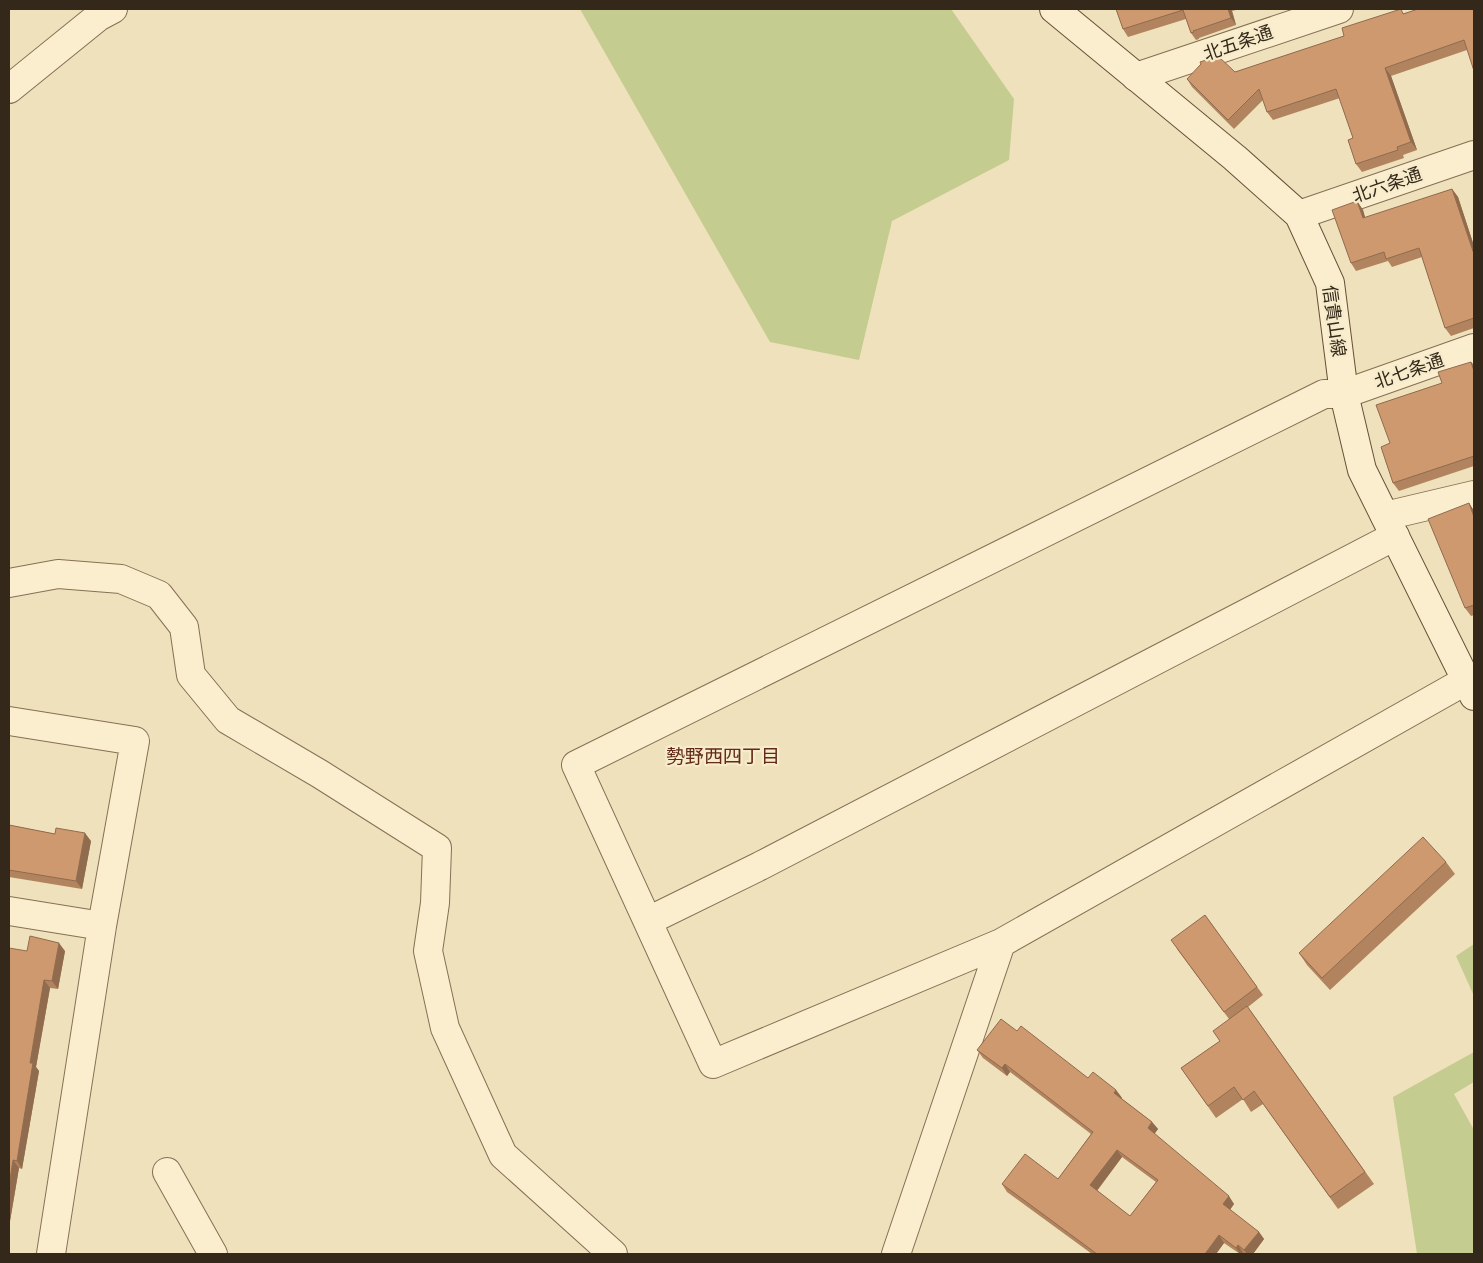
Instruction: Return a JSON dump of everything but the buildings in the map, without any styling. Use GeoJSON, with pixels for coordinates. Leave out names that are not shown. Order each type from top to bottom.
{"type":"FeatureCollection","features":[{"type":"Feature","properties":{"kind":"street"},"geometry":{"type":"LineString","coordinates":[[9,89],[98,17],[112,9]]}},
{"type":"Feature","properties":{"kind":"street","name":"信貴山線"},"geometry":{"type":"LineString","coordinates":[[1054,9],[1235,158],[1299,215],[1330,283],[1344,394],[1362,470],[1470,688]]}},
{"type":"Feature","properties":{"kind":"street","name":"北五条通"},"geometry":{"type":"LineString","coordinates":[[1136,77],[1339,9]]}},
{"type":"Feature","properties":{"kind":"street","name":"北六条通"},"geometry":{"type":"LineString","coordinates":[[1299,215],[1474,155]]}},
{"type":"Feature","properties":{"kind":"street","name":"北七条通"},"geometry":{"type":"LineString","coordinates":[[648,921],[576,765],[1324,394],[1344,394],[1474,348]]}},
{"type":"Feature","properties":{"kind":"street"},"geometry":{"type":"LineString","coordinates":[[1470,688],[1001,943],[713,1064],[648,921],[760,866],[1390,526],[1474,495]]}},
{"type":"Feature","properties":{"kind":"street"},"geometry":{"type":"LineString","coordinates":[[9,583],[58,574],[121,579],[158,595],[184,627],[191,675],[228,720],[320,774],[437,848],[435,903],[428,950],[445,1028],[503,1155],[613,1254]]}},
{"type":"Feature","properties":{"kind":"street"},"geometry":{"type":"LineString","coordinates":[[9,721],[135,742],[102,926],[51,1254]]}},
{"type":"Feature","properties":{"kind":"street"},"geometry":{"type":"LineString","coordinates":[[9,911],[102,926]]}},
{"type":"Feature","properties":{"kind":"street"},"geometry":{"type":"LineString","coordinates":[[896,1254],[1001,943]]}},
{"type":"Feature","properties":{"kind":"street"},"geometry":{"type":"LineString","coordinates":[[167,1172],[213,1254]]}},
{"type":"Feature","properties":{"kind":"green space"},"geometry":{"type":"Polygon","coordinates":[[[580,9],[951,9],[1014,99],[1009,160],[892,221],[859,360],[770,342],[580,9]]]}},
{"type":"Feature","properties":{"kind":"green space"},"geometry":{"type":"Polygon","coordinates":[[[1474,944],[1474,996],[1456,956],[1474,944]]]}},
{"type":"Feature","properties":{"kind":"green space"},"geometry":{"type":"Polygon","coordinates":[[[1474,1052],[1474,1082],[1454,1094],[1474,1130],[1474,1254],[1417,1254],[1393,1097],[1474,1052]]]}},
{"type":"Feature","properties":{"kind":"district","name":"勢野西四丁目"},"geometry":{"type":"Point","coordinates":[723,756]}}]}
